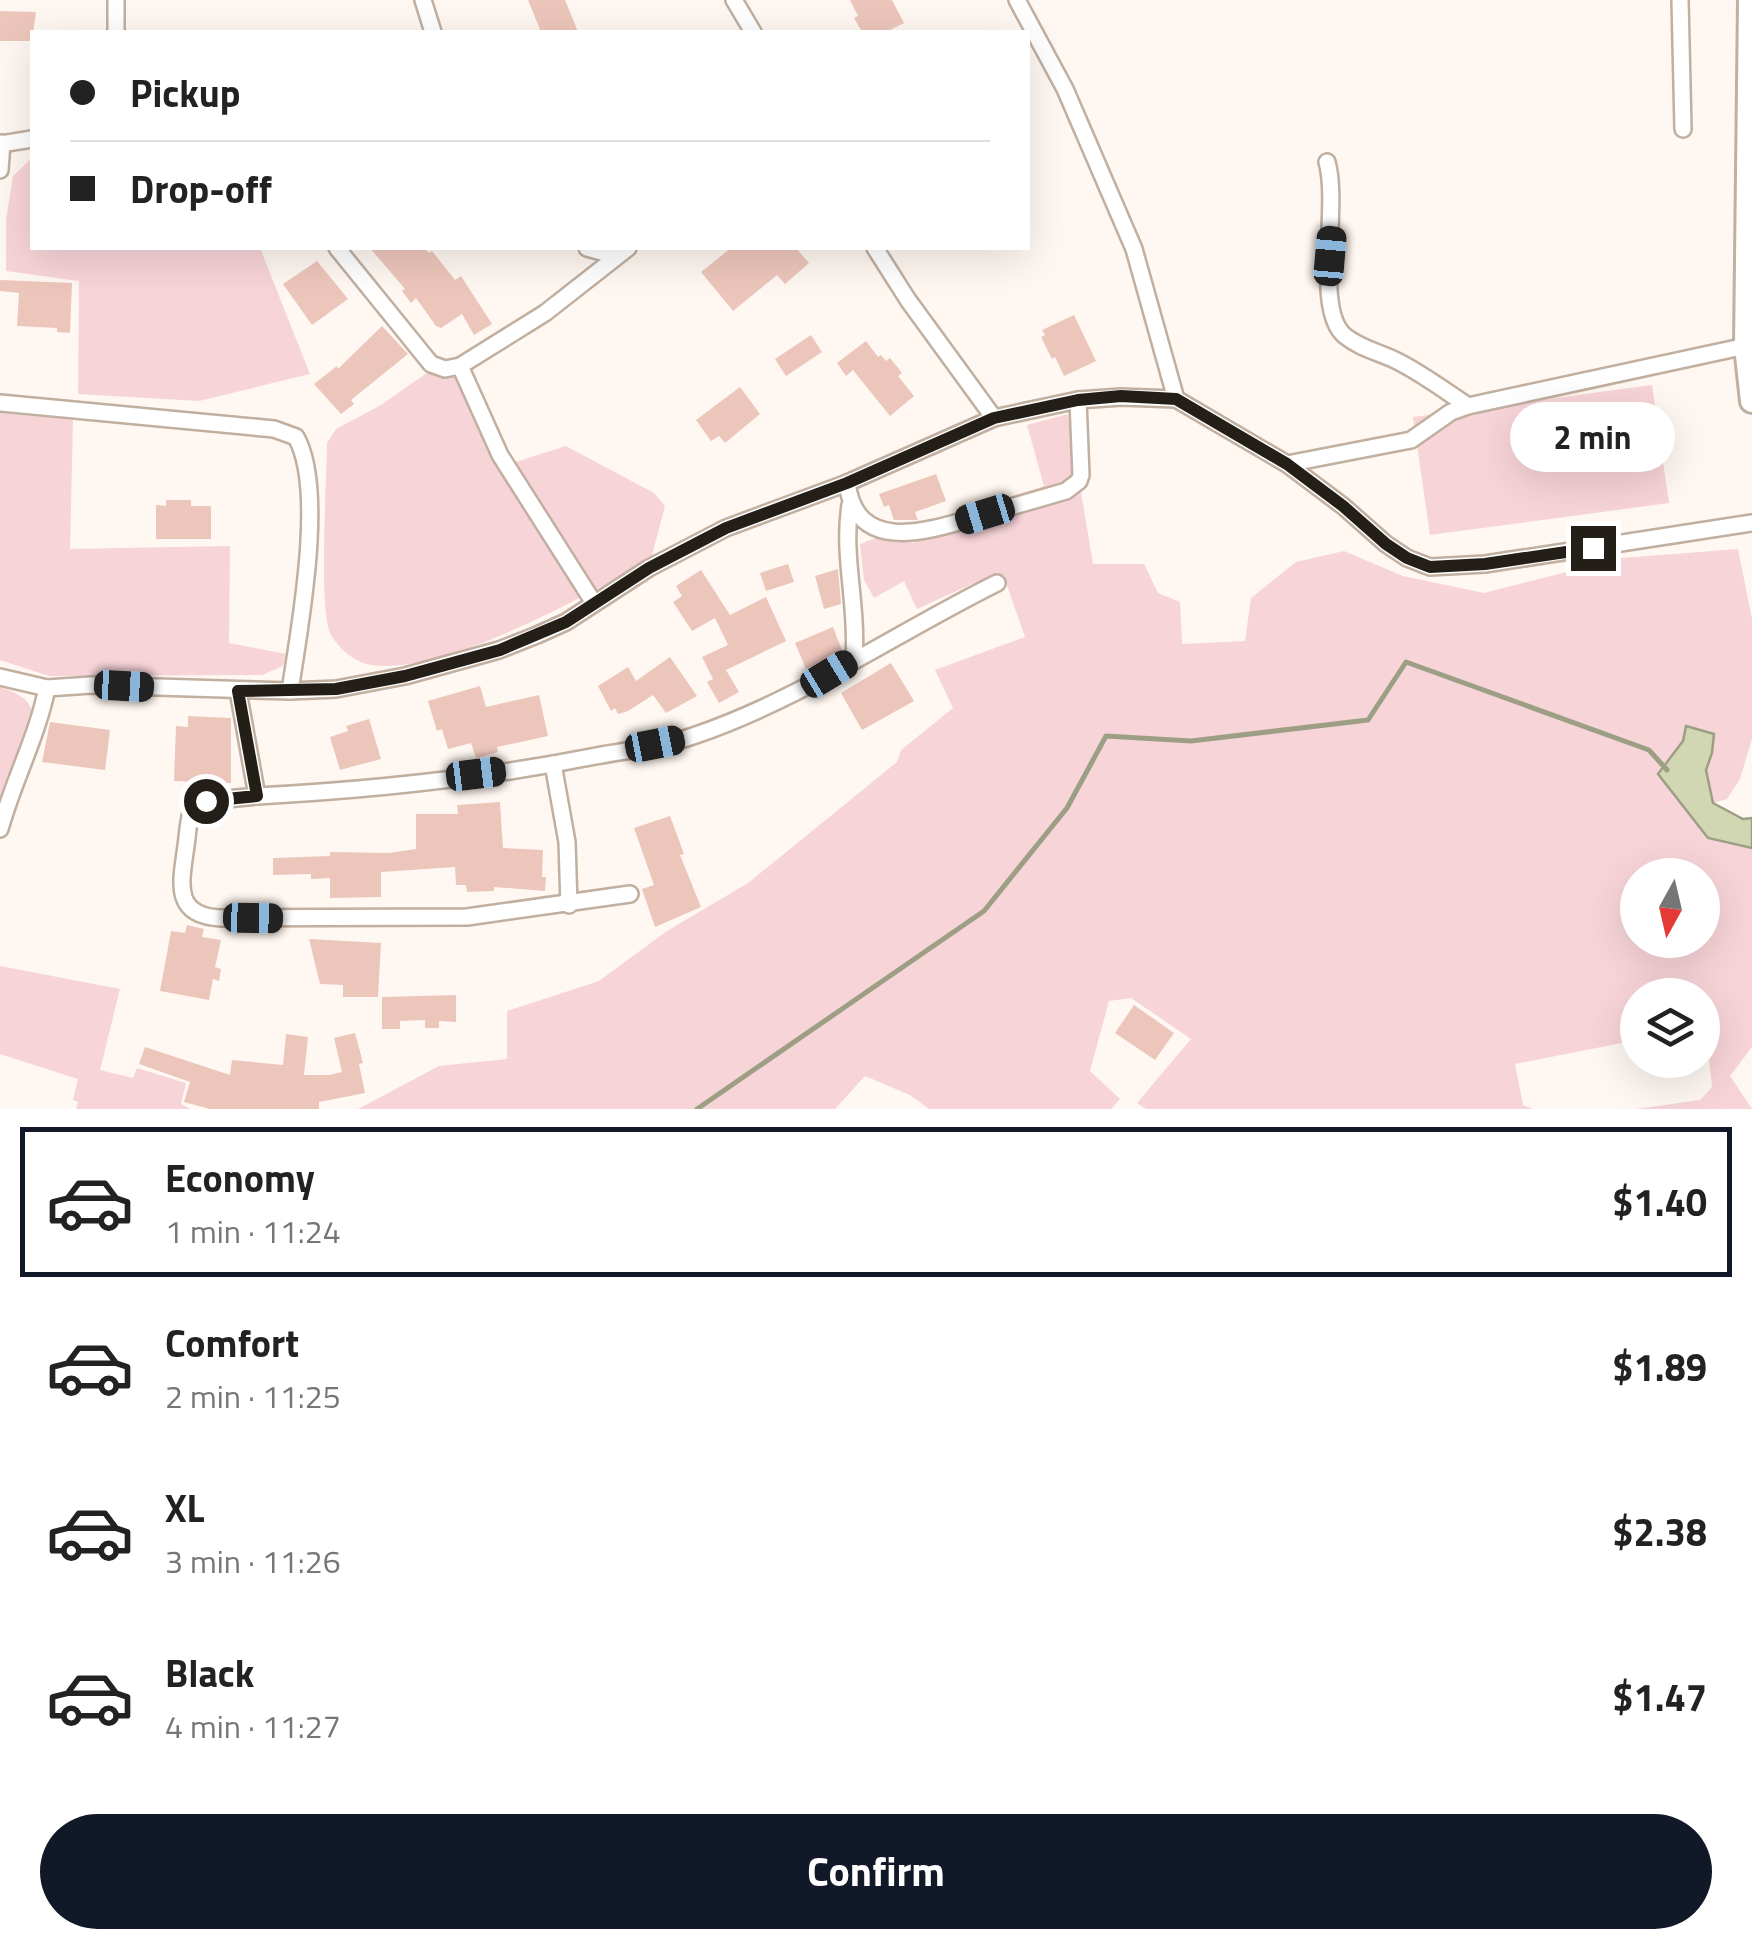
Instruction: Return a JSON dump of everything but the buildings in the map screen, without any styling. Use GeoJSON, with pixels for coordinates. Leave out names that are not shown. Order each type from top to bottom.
{"type":"FeatureCollection","features":[{"type":"Feature","properties":{"kind":"main road"},"geometry":{"type":"LineString","coordinates":[[1750,0],[1746,346],[1752,402]]}},
{"type":"Feature","properties":{"kind":"street"},"geometry":{"type":"LineString","coordinates":[[116,0],[116,30]]}},
{"type":"Feature","properties":{"kind":"street"},"geometry":{"type":"LineString","coordinates":[[423,0],[432,30]]}},
{"type":"Feature","properties":{"kind":"street"},"geometry":{"type":"LineString","coordinates":[[734,0],[752,30]]}},
{"type":"Feature","properties":{"kind":"street"},"geometry":{"type":"LineString","coordinates":[[1017,0],[1065,88],[1134,249],[1176,399]]}},
{"type":"Feature","properties":{"kind":"street"},"geometry":{"type":"LineString","coordinates":[[1680,0],[1683,129]]}},
{"type":"Feature","properties":{"kind":"street"},"geometry":{"type":"LineString","coordinates":[[0,170],[1,144],[30,138]]}},
{"type":"Feature","properties":{"kind":"street"},"geometry":{"type":"LineString","coordinates":[[1326,162],[1333,195],[1329,302],[1332,320],[1343,335],[1396,360],[1468,406]]}},
{"type":"Feature","properties":{"kind":"street"},"geometry":{"type":"LineString","coordinates":[[339,250],[431,364],[445,369],[460,366],[545,313],[622,252]]}},
{"type":"Feature","properties":{"kind":"street"},"geometry":{"type":"LineString","coordinates":[[876,250],[994,418]]}},
{"type":"Feature","properties":{"kind":"street"},"geometry":{"type":"LineString","coordinates":[[1287,464],[1411,440],[1451,412],[1468,406],[1746,346]]}},
{"type":"Feature","properties":{"kind":"street"},"geometry":{"type":"LineString","coordinates":[[460,366],[500,455],[594,604]]}},
{"type":"Feature","properties":{"kind":"street"},"geometry":{"type":"LineString","coordinates":[[0,677],[48,688],[290,691],[375,683],[500,650],[566,622],[649,568],[726,528],[847,483],[994,418],[1078,400],[1121,396],[1176,399],[1287,464],[1386,544],[1419,564],[1439,568],[1485,564],[1752,523]]}},
{"type":"Feature","properties":{"kind":"street"},"geometry":{"type":"LineString","coordinates":[[850,505],[884,532],[903,534],[943,527],[1066,491],[1081,475],[1078,400]]}},
{"type":"Feature","properties":{"kind":"street"},"geometry":{"type":"LineString","coordinates":[[0,403],[274,429],[296,437],[304,456],[309,550],[290,691]]}},
{"type":"Feature","properties":{"kind":"street"},"geometry":{"type":"LineString","coordinates":[[847,483],[850,505],[846,535],[854,597],[854,658]]}},
{"type":"Feature","properties":{"kind":"street"},"geometry":{"type":"LineString","coordinates":[[630,894],[467,917],[206,917],[192,910],[181,884],[194,806],[206,801],[320,793],[553,764],[689,738],[804,689],[854,658],[997,583]]}},
{"type":"Feature","properties":{"kind":"street"},"geometry":{"type":"LineString","coordinates":[[0,829],[13,782],[38,728],[48,688]]}},
{"type":"Feature","properties":{"kind":"street"},"geometry":{"type":"LineString","coordinates":[[238,691],[257,796]]}},
{"type":"Feature","properties":{"kind":"street"},"geometry":{"type":"LineString","coordinates":[[553,764],[567,842],[570,905]]}},
{"type":"Feature","properties":{"kind":"shaded area"},"geometry":{"type":"Polygon","coordinates":[[[30,160],[30,250],[261,250],[310,374],[199,401],[78,394],[79,281],[6,271],[6,220],[13,176],[30,160]]]}},
{"type":"Feature","properties":{"kind":"shaded area"},"geometry":{"type":"Polygon","coordinates":[[[438,365],[458,372],[497,468],[566,446],[654,493],[665,506],[651,559],[590,592],[471,647],[396,666],[366,664],[337,644],[327,621],[327,443],[336,429],[381,405],[438,365]]]}},
{"type":"Feature","properties":{"kind":"shaded area"},"geometry":{"type":"Polygon","coordinates":[[[1652,385],[1669,503],[1430,535],[1413,417],[1652,385]]]}},
{"type":"Feature","properties":{"kind":"shaded area"},"geometry":{"type":"Polygon","coordinates":[[[0,413],[73,420],[70,549],[230,546],[229,643],[286,654],[283,666],[262,675],[49,676],[0,660],[0,413]]]}},
{"type":"Feature","properties":{"kind":"shaded area"},"geometry":{"type":"Polygon","coordinates":[[[1068,414],[1093,564],[1144,564],[1158,593],[1180,602],[1182,644],[1245,641],[1251,598],[1296,562],[1344,551],[1403,576],[1484,593],[1622,558],[1738,549],[1752,619],[1752,739],[1740,779],[1727,799],[1713,803],[1706,770],[1712,753],[1687,726],[1683,741],[1658,774],[1708,838],[1752,848],[1752,1047],[1730,1076],[1752,1109],[1636,1109],[1700,1100],[1712,1087],[1711,1078],[1720,1078],[1720,978],[1620,978],[1620,1043],[1515,1064],[1523,1105],[1533,1109],[1146,1109],[1137,1103],[1191,1039],[1131,998],[1109,1001],[1090,1071],[1120,1099],[1111,1109],[929,1109],[910,1095],[865,1076],[835,1109],[358,1109],[439,1066],[507,1059],[507,1011],[599,981],[667,931],[748,883],[897,762],[901,750],[953,708],[935,670],[1025,637],[1004,577],[972,584],[917,609],[904,581],[874,598],[864,580],[860,544],[881,536],[913,543],[972,509],[1044,486],[1027,425],[1068,414]]]}},
{"type":"Feature","properties":{"kind":"shaded area"},"geometry":{"type":"Polygon","coordinates":[[[0,687],[27,701],[33,719],[0,814],[0,687]]]}},
{"type":"Feature","properties":{"kind":"shaded area"},"geometry":{"type":"Polygon","coordinates":[[[1686,726],[1714,734],[1706,770],[1713,803],[1743,819],[1752,818],[1752,848],[1708,838],[1658,774],[1683,741],[1686,726]]]}},
{"type":"Feature","properties":{"kind":"shaded area"},"geometry":{"type":"Polygon","coordinates":[[[0,966],[120,989],[100,1070],[133,1078],[137,1068],[186,1083],[181,1104],[190,1109],[76,1109],[78,1102],[73,1100],[78,1079],[0,1054],[0,966]]]}},
{"type":"Feature","properties":{"kind":"waterway"},"geometry":{"type":"LineString","coordinates":[[697,1109],[984,911],[1067,808],[1106,736],[1191,741],[1368,720],[1406,662],[1649,750],[1667,770]]}},
{"type":"Feature","properties":{"kind":"route"},"geometry":{"type":"LineString","coordinates":[[206,801],[257,796],[238,691],[336,689],[375,683],[500,650],[566,622],[649,568],[726,528],[847,483],[994,418],[1031,408],[1121,396],[1176,399],[1287,464],[1386,544],[1430,567],[1485,564],[1593,548]]}}]}
